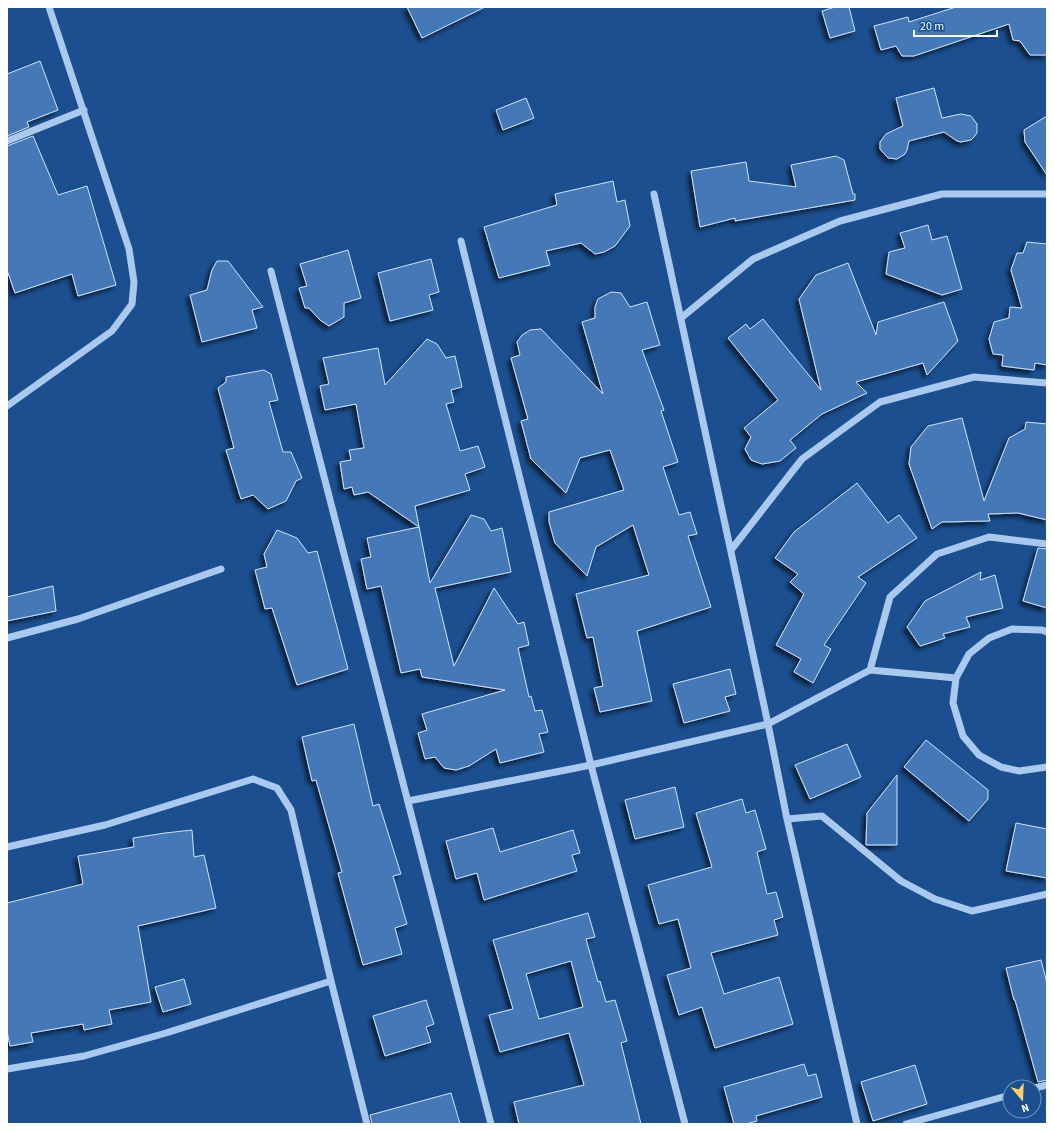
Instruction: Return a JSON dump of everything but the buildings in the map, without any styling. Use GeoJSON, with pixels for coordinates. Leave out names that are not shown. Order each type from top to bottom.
{"type":"FeatureCollection","features":[{"type":"Feature","properties":{"kind":"street"},"geometry":{"type":"LineString","coordinates":[[7,406],[112,331],[132,304],[134,282],[129,249],[49,7]]}},
{"type":"Feature","properties":{"kind":"street"},"geometry":{"type":"LineString","coordinates":[[7,141],[84,110]]}},
{"type":"Feature","properties":{"kind":"street"},"geometry":{"type":"LineString","coordinates":[[654,194],[731,550],[787,819],[857,1124]]}},
{"type":"Feature","properties":{"kind":"street"},"geometry":{"type":"LineString","coordinates":[[681,318],[753,259],[840,221],[942,194],[1047,194]]}},
{"type":"Feature","properties":{"kind":"street"},"geometry":{"type":"LineString","coordinates":[[461,241],[591,765],[685,1124]]}},
{"type":"Feature","properties":{"kind":"street"},"geometry":{"type":"LineString","coordinates":[[271,272],[491,1124]]}},
{"type":"Feature","properties":{"kind":"street"},"geometry":{"type":"LineString","coordinates":[[731,550],[802,459],[880,402],[974,377],[1047,383]]}},
{"type":"Feature","properties":{"kind":"street"},"geometry":{"type":"LineString","coordinates":[[870,670],[890,597],[937,554],[989,537],[1047,544]]}},
{"type":"Feature","properties":{"kind":"street"},"geometry":{"type":"LineString","coordinates":[[7,638],[78,619],[221,569]]}},
{"type":"Feature","properties":{"kind":"street"},"geometry":{"type":"LineString","coordinates":[[1047,632],[1042,630],[1012,629],[989,638],[969,654],[956,678],[953,703],[963,736],[979,755],[1001,767],[1019,771],[1047,767]]}},
{"type":"Feature","properties":{"kind":"street"},"geometry":{"type":"LineString","coordinates":[[408,801],[591,765],[768,724],[870,670],[956,678]]}},
{"type":"Feature","properties":{"kind":"street"},"geometry":{"type":"LineString","coordinates":[[7,847],[105,825],[253,779],[277,788],[291,810],[331,981],[367,1124]]}},
{"type":"Feature","properties":{"kind":"street"},"geometry":{"type":"LineString","coordinates":[[787,819],[822,816],[901,881],[935,899],[972,911],[1047,894]]}},
{"type":"Feature","properties":{"kind":"street"},"geometry":{"type":"LineString","coordinates":[[7,1069],[84,1056],[166,1033],[331,981]]}},
{"type":"Feature","properties":{"kind":"street"},"geometry":{"type":"LineString","coordinates":[[906,1124],[1002,1097]]}}]}
